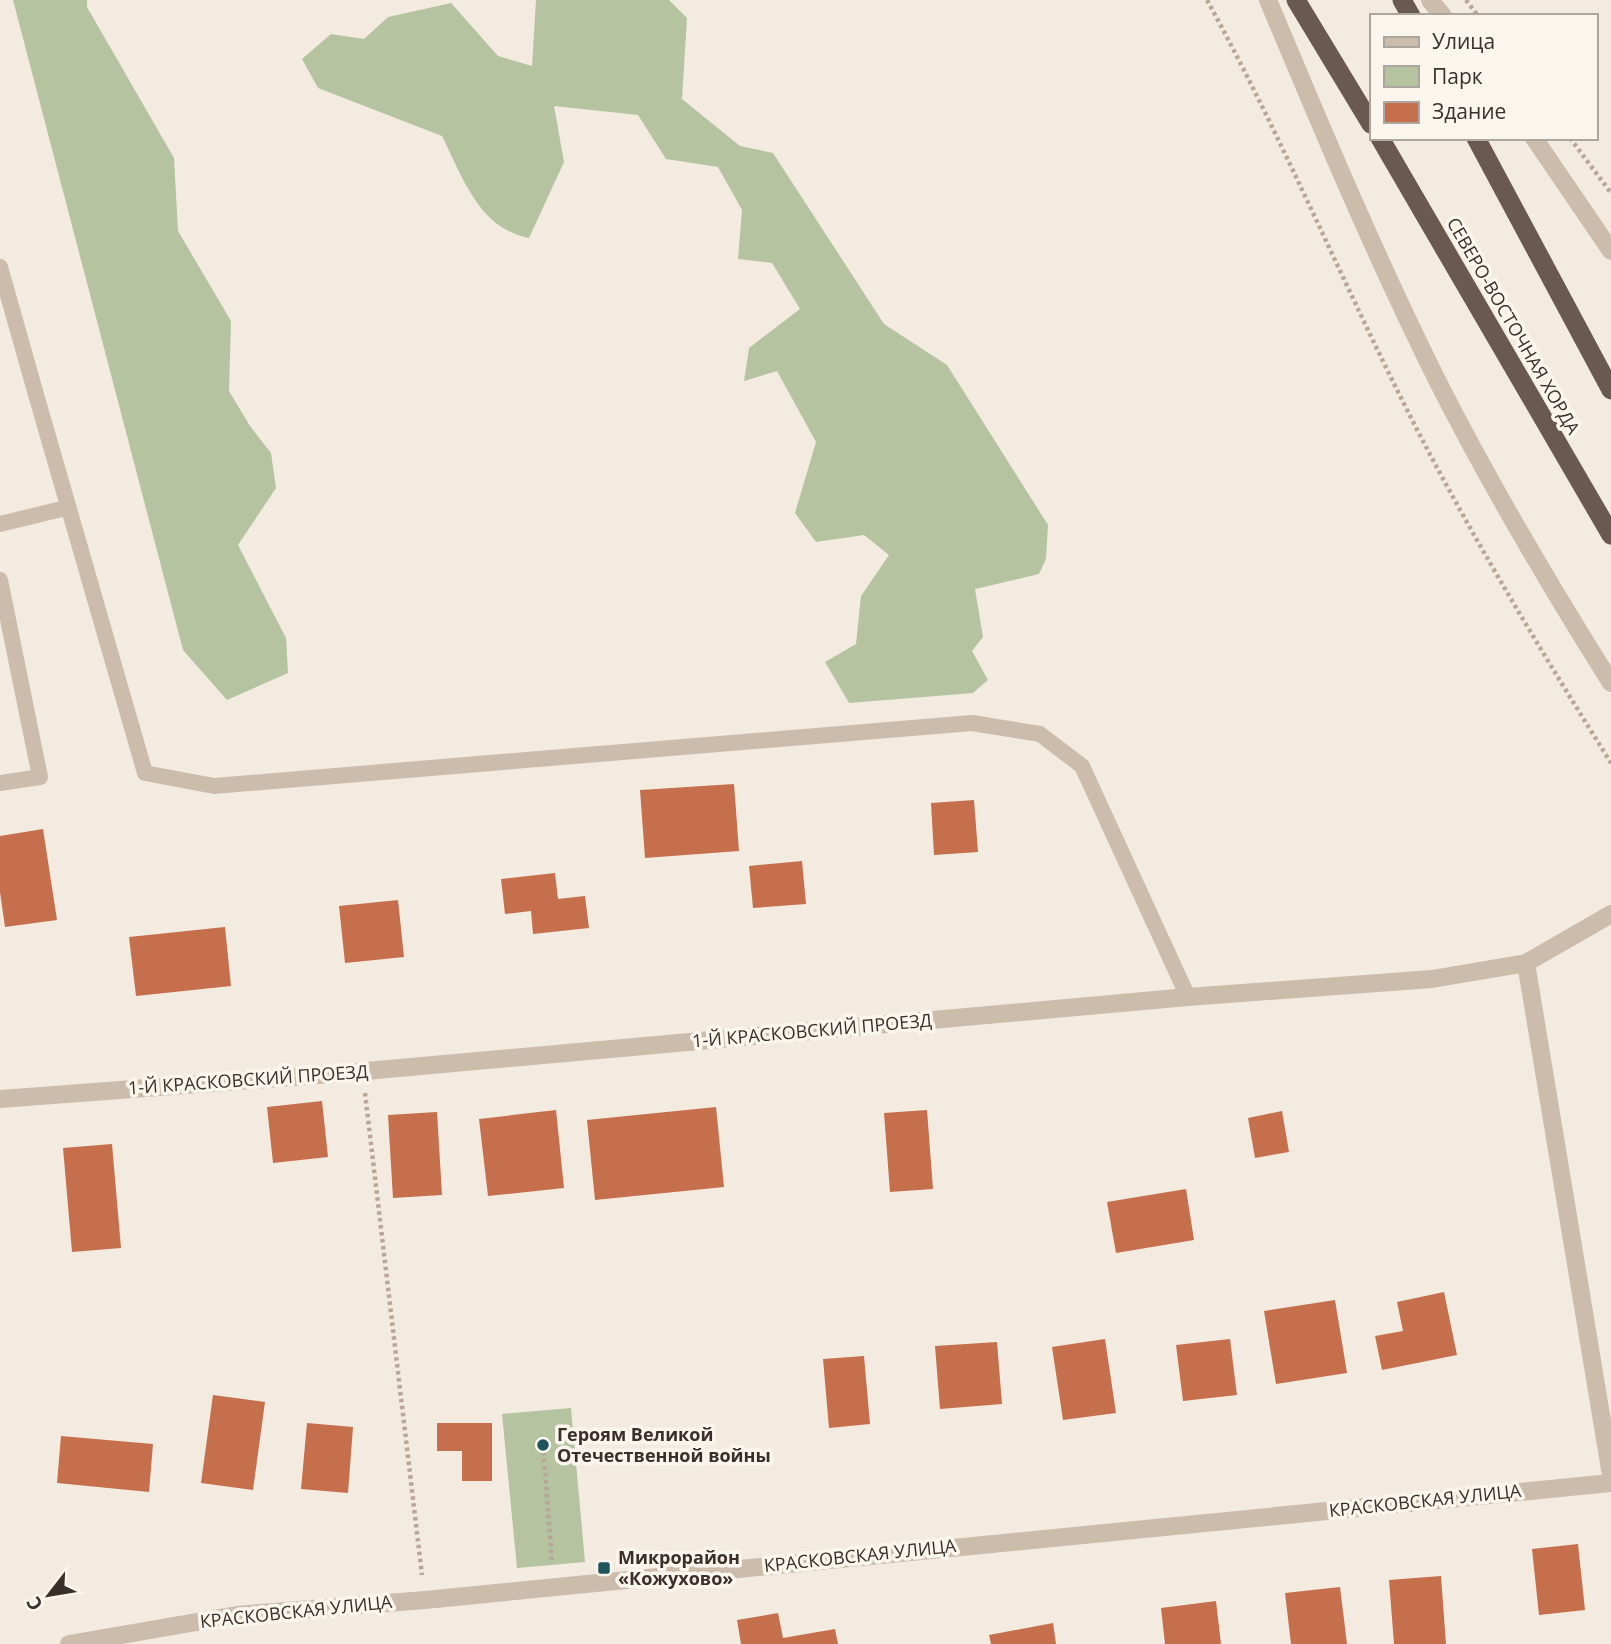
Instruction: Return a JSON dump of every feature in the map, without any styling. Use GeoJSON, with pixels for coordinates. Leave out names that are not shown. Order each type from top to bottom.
{"type":"FeatureCollection","features":[{"type":"Feature","properties":{"kind":"highway"},"geometry":{"type":"LineString","coordinates":[[1296,0],[1370,122]]}},
{"type":"Feature","properties":{"kind":"highway","name":"СЕВЕРО-ВОСТОЧНАЯ ХОРДА"},"geometry":{"type":"LineString","coordinates":[[1381,140],[1611,535]]}},
{"type":"Feature","properties":{"kind":"highway"},"geometry":{"type":"LineString","coordinates":[[1477,140],[1611,390]]}},
{"type":"Feature","properties":{"kind":"street"},"geometry":{"type":"LineString","coordinates":[[1268,0],[1339,170],[1440,384],[1545,577],[1611,683]]}},
{"type":"Feature","properties":{"kind":"street"},"geometry":{"type":"LineString","coordinates":[[1430,0],[1441,14]]}},
{"type":"Feature","properties":{"kind":"street"},"geometry":{"type":"LineString","coordinates":[[1535,140],[1611,251]]}},
{"type":"Feature","properties":{"kind":"street","name":"1-Й КРАСКОВСКИЙ ПРОЕЗД"},"geometry":{"type":"LineString","coordinates":[[0,1099],[362,1072],[1188,997],[1432,979],[1526,963],[1611,914]]}},
{"type":"Feature","properties":{"kind":"street"},"geometry":{"type":"LineString","coordinates":[[1526,963],[1611,1475]]}},
{"type":"Feature","properties":{"kind":"street","name":"КРАСКОВСКАЯ УЛИЦА"},"geometry":{"type":"LineString","coordinates":[[69,1644],[237,1615],[425,1600],[1611,1483]]}},
{"type":"Feature","properties":{"kind":"lane"},"geometry":{"type":"LineString","coordinates":[[0,267],[66,508],[99,605],[145,773],[214,786],[972,723],[1040,734],[1082,766],[1188,997]]}},
{"type":"Feature","properties":{"kind":"lane"},"geometry":{"type":"LineString","coordinates":[[0,524],[66,508]]}},
{"type":"Feature","properties":{"kind":"lane"},"geometry":{"type":"LineString","coordinates":[[0,580],[40,777],[0,783]]}},
{"type":"Feature","properties":{"kind":"path"},"geometry":{"type":"LineString","coordinates":[[1207,0],[1247,71],[1424,443],[1557,677],[1611,763]]}},
{"type":"Feature","properties":{"kind":"path"},"geometry":{"type":"LineString","coordinates":[[1571,140],[1611,193]]}},
{"type":"Feature","properties":{"kind":"path"},"geometry":{"type":"LineString","coordinates":[[362,1072],[425,1600]]}},
{"type":"Feature","properties":{"kind":"path"},"geometry":{"type":"LineString","coordinates":[[543,1445],[552,1565]]}},
{"type":"Feature","properties":{"kind":"green space"},"geometry":{"type":"Polygon","coordinates":[[[13,0],[87,0],[87,7],[174,158],[178,231],[231,321],[229,391],[250,426],[271,453],[276,488],[238,545],[286,638],[288,673],[227,700],[183,650],[13,0]]]}},
{"type":"Feature","properties":{"kind":"green space"},"geometry":{"type":"Polygon","coordinates":[[[536,0],[669,0],[687,18],[682,99],[740,146],[773,153],[884,324],[947,365],[1048,525],[1046,559],[1039,574],[975,589],[983,637],[972,651],[988,680],[973,693],[849,703],[825,662],[856,644],[861,596],[889,555],[864,535],[816,542],[795,513],[816,442],[777,371],[744,381],[749,348],[800,309],[772,263],[738,259],[742,210],[718,167],[666,159],[638,115],[554,106],[564,162],[529,238],[512,233],[497,224],[485,212],[474,199],[442,136],[318,88],[302,59],[331,34],[364,39],[388,17],[451,3],[498,56],[532,66],[536,0]]]}},
{"type":"Feature","properties":{"kind":"green space"},"geometry":{"type":"Polygon","coordinates":[[[571,1408],[585,1562],[517,1568],[502,1414],[571,1408]]]}},
{"type":"Feature","properties":{"kind":"building"},"geometry":{"type":"Polygon","coordinates":[[[734,784],[739,851],[645,858],[640,790],[734,784]]]}},
{"type":"Feature","properties":{"kind":"building"},"geometry":{"type":"Polygon","coordinates":[[[974,800],[978,852],[934,855],[931,803],[974,800]]]}},
{"type":"Feature","properties":{"kind":"building"},"geometry":{"type":"Polygon","coordinates":[[[43,829],[57,920],[5,927],[0,892],[0,836],[43,829]]]}},
{"type":"Feature","properties":{"kind":"building"},"geometry":{"type":"Polygon","coordinates":[[[802,861],[806,904],[753,908],[749,866],[802,861]]]}},
{"type":"Feature","properties":{"kind":"building"},"geometry":{"type":"Polygon","coordinates":[[[555,873],[558,899],[585,896],[589,928],[533,934],[531,911],[505,914],[501,879],[555,873]]]}},
{"type":"Feature","properties":{"kind":"building"},"geometry":{"type":"Polygon","coordinates":[[[398,900],[404,957],[345,963],[339,906],[398,900]]]}},
{"type":"Feature","properties":{"kind":"building"},"geometry":{"type":"Polygon","coordinates":[[[225,927],[231,986],[136,996],[129,937],[225,927]]]}},
{"type":"Feature","properties":{"kind":"building"},"geometry":{"type":"Polygon","coordinates":[[[322,1101],[328,1157],[273,1163],[267,1107],[322,1101]]]}},
{"type":"Feature","properties":{"kind":"building"},"geometry":{"type":"Polygon","coordinates":[[[716,1107],[724,1187],[595,1200],[587,1120],[716,1107]]]}},
{"type":"Feature","properties":{"kind":"building"},"geometry":{"type":"Polygon","coordinates":[[[556,1110],[564,1188],[488,1196],[479,1119],[556,1110]]]}},
{"type":"Feature","properties":{"kind":"building"},"geometry":{"type":"Polygon","coordinates":[[[927,1110],[933,1189],[890,1192],[884,1113],[927,1110]]]}},
{"type":"Feature","properties":{"kind":"building"},"geometry":{"type":"Polygon","coordinates":[[[1282,1111],[1289,1152],[1255,1158],[1248,1118],[1282,1111]]]}},
{"type":"Feature","properties":{"kind":"building"},"geometry":{"type":"Polygon","coordinates":[[[437,1112],[442,1195],[393,1198],[388,1115],[437,1112]]]}},
{"type":"Feature","properties":{"kind":"building"},"geometry":{"type":"Polygon","coordinates":[[[112,1144],[121,1248],[72,1252],[63,1148],[112,1144]]]}},
{"type":"Feature","properties":{"kind":"building"},"geometry":{"type":"Polygon","coordinates":[[[1186,1189],[1194,1240],[1116,1253],[1107,1202],[1186,1189]]]}},
{"type":"Feature","properties":{"kind":"building"},"geometry":{"type":"Polygon","coordinates":[[[1444,1292],[1457,1355],[1382,1370],[1375,1336],[1403,1331],[1397,1302],[1444,1292]]]}},
{"type":"Feature","properties":{"kind":"building"},"geometry":{"type":"Polygon","coordinates":[[[1335,1300],[1347,1373],[1276,1384],[1264,1311],[1335,1300]]]}},
{"type":"Feature","properties":{"kind":"building"},"geometry":{"type":"Polygon","coordinates":[[[1105,1339],[1116,1413],[1063,1420],[1052,1347],[1105,1339]]]}},
{"type":"Feature","properties":{"kind":"building"},"geometry":{"type":"Polygon","coordinates":[[[1230,1339],[1237,1395],[1183,1401],[1176,1345],[1230,1339]]]}},
{"type":"Feature","properties":{"kind":"building"},"geometry":{"type":"Polygon","coordinates":[[[997,1342],[1002,1404],[940,1409],[935,1346],[997,1342]]]}},
{"type":"Feature","properties":{"kind":"building"},"geometry":{"type":"Polygon","coordinates":[[[864,1356],[870,1424],[829,1428],[823,1359],[864,1356]]]}},
{"type":"Feature","properties":{"kind":"building"},"geometry":{"type":"Polygon","coordinates":[[[213,1395],[265,1402],[253,1490],[201,1483],[213,1395]]]}},
{"type":"Feature","properties":{"kind":"building"},"geometry":{"type":"Polygon","coordinates":[[[307,1423],[353,1427],[348,1493],[301,1489],[307,1423]]]}},
{"type":"Feature","properties":{"kind":"building"},"geometry":{"type":"Polygon","coordinates":[[[437,1423],[492,1423],[492,1481],[462,1481],[462,1451],[437,1451],[437,1423]]]}},
{"type":"Feature","properties":{"kind":"building"},"geometry":{"type":"Polygon","coordinates":[[[61,1436],[153,1444],[149,1492],[57,1483],[61,1436]]]}},
{"type":"Feature","properties":{"kind":"building"},"geometry":{"type":"Polygon","coordinates":[[[1578,1544],[1585,1610],[1539,1615],[1532,1549],[1578,1544]]]}},
{"type":"Feature","properties":{"kind":"building"},"geometry":{"type":"Polygon","coordinates":[[[1441,1576],[1446,1644],[1394,1644],[1389,1580],[1441,1576]]]}},
{"type":"Feature","properties":{"kind":"building"},"geometry":{"type":"Polygon","coordinates":[[[1340,1587],[1347,1644],[1291,1644],[1285,1593],[1340,1587]]]}},
{"type":"Feature","properties":{"kind":"building"},"geometry":{"type":"Polygon","coordinates":[[[1216,1601],[1221,1644],[1165,1644],[1161,1608],[1216,1601]]]}},
{"type":"Feature","properties":{"kind":"building"},"geometry":{"type":"Polygon","coordinates":[[[778,1613],[783,1638],[835,1629],[838,1644],[741,1644],[737,1620],[778,1613]]]}},
{"type":"Feature","properties":{"kind":"building"},"geometry":{"type":"Polygon","coordinates":[[[1053,1623],[1056,1644],[991,1644],[989,1635],[1053,1623]]]}},
{"type":"Feature","properties":{"kind":"place","name":"Героям Великой Отечественной войны"},"geometry":{"type":"Point","coordinates":[543,1445]}},
{"type":"Feature","properties":{"kind":"place","name":"Микрорайон «Кожухово»"},"geometry":{"type":"Point","coordinates":[604,1568]}}]}
